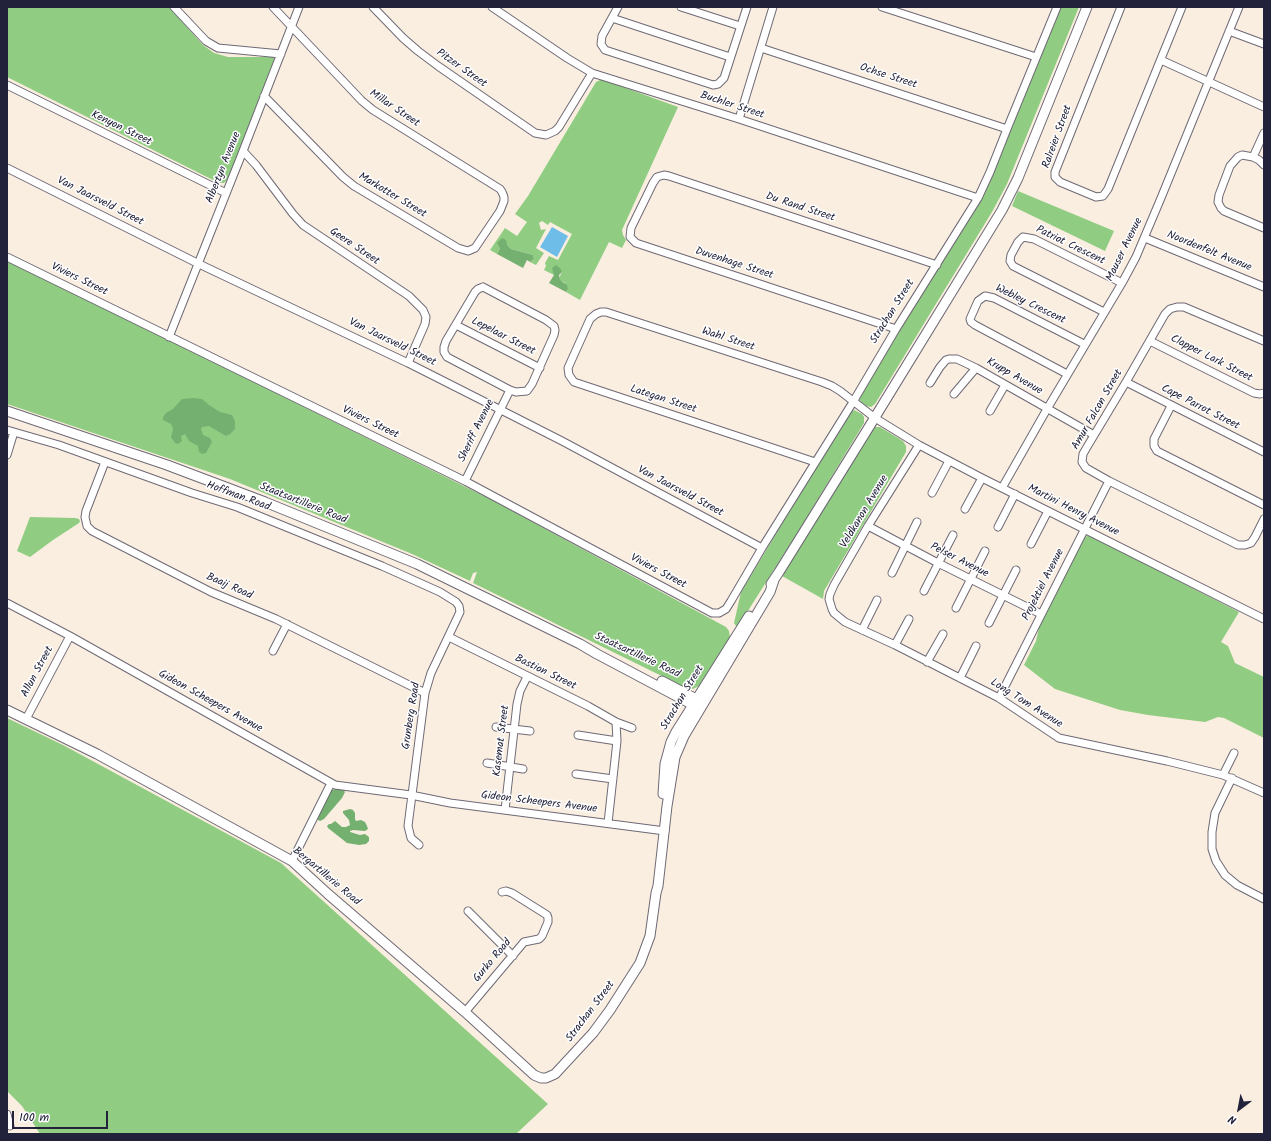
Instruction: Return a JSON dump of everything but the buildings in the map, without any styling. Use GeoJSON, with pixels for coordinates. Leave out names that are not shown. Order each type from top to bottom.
{"type":"FeatureCollection","features":[{"type":"Feature","properties":{"kind":"street"},"geometry":{"type":"LineString","coordinates":[[174,7],[206,41],[218,48],[281,54]]}},
{"type":"Feature","properties":{"kind":"street","name":"Millar Street"},"geometry":{"type":"LineString","coordinates":[[273,7],[362,101],[373,110],[496,186],[502,192]]}},
{"type":"Feature","properties":{"kind":"street","name":"Albertyn Avenue"},"geometry":{"type":"LineString","coordinates":[[169,337],[299,7]]}},
{"type":"Feature","properties":{"kind":"street","name":"Pitzer Street"},"geometry":{"type":"LineString","coordinates":[[373,7],[403,38],[438,66],[536,134],[546,135],[555,131],[559,127],[592,73]]}},
{"type":"Feature","properties":{"kind":"street","name":"Buchler Street"},"geometry":{"type":"LineString","coordinates":[[492,7],[567,58],[592,73],[739,119],[978,198]]}},
{"type":"Feature","properties":{"kind":"street"},"geometry":{"type":"LineString","coordinates":[[618,7],[602,36],[601,44],[605,50],[713,84],[718,84],[724,78],[747,7]]}},
{"type":"Feature","properties":{"kind":"street"},"geometry":{"type":"LineString","coordinates":[[681,7],[740,26]]}},
{"type":"Feature","properties":{"kind":"street"},"geometry":{"type":"LineString","coordinates":[[739,119],[773,7]]}},
{"type":"Feature","properties":{"kind":"street"},"geometry":{"type":"LineString","coordinates":[[882,7],[1036,57]]}},
{"type":"Feature","properties":{"kind":"street","name":"Strachan Street"},"geometry":{"type":"LineString","coordinates":[[719,613],[726,609],[896,329],[978,198],[1057,7]]}},
{"type":"Feature","properties":{"kind":"street","name":"Strachan Street"},"geometry":{"type":"LineString","coordinates":[[534,1075],[541,1078],[546,1078],[555,1074],[593,1033],[640,963],[650,936],[658,886],[665,764],[676,732],[698,703],[757,602],[774,580],[993,227],[1010,196],[1087,7]]}},
{"type":"Feature","properties":{"kind":"street","name":"Ralreier Street"},"geometry":{"type":"LineString","coordinates":[[1121,7],[1054,174],[1057,180],[1064,184],[1096,197],[1103,196],[1106,193],[1182,7]]}},
{"type":"Feature","properties":{"kind":"street","name":"Mauser Avenue"},"geometry":{"type":"LineString","coordinates":[[1002,488],[1084,344],[1122,283],[1145,238],[1239,7]]}},
{"type":"Feature","properties":{"kind":"street"},"geometry":{"type":"LineString","coordinates":[[612,18],[730,57]]}},
{"type":"Feature","properties":{"kind":"street"},"geometry":{"type":"LineString","coordinates":[[1229,31],[1264,44]]}},
{"type":"Feature","properties":{"kind":"street","name":"Ochse Street"},"geometry":{"type":"LineString","coordinates":[[761,48],[1007,129]]}},
{"type":"Feature","properties":{"kind":"street"},"geometry":{"type":"LineString","coordinates":[[1161,60],[1264,107]]}},
{"type":"Feature","properties":{"kind":"street","name":"Kenyon Street"},"geometry":{"type":"LineString","coordinates":[[7,85],[226,193]]}},
{"type":"Feature","properties":{"kind":"street","name":"Markotter Street"},"geometry":{"type":"LineString","coordinates":[[264,96],[343,177],[354,186],[463,250],[471,250],[478,244],[500,211],[504,201],[502,192]]}},
{"type":"Feature","properties":{"kind":"street"},"geometry":{"type":"LineString","coordinates":[[1254,157],[1264,133]]}},
{"type":"Feature","properties":{"kind":"street","name":"Geere Street"},"geometry":{"type":"LineString","coordinates":[[243,151],[256,165],[303,225],[409,296],[423,310],[426,317],[425,324],[408,363]]}},
{"type":"Feature","properties":{"kind":"street"},"geometry":{"type":"LineString","coordinates":[[1264,165],[1254,157],[1242,156],[1235,159],[1230,166],[1219,195],[1218,202],[1220,208],[1224,211],[1264,228]]}},
{"type":"Feature","properties":{"kind":"street","name":"Van Jaarsveld Street"},"geometry":{"type":"LineString","coordinates":[[7,168],[199,264],[408,363],[562,441],[762,548]]}},
{"type":"Feature","properties":{"kind":"street","name":"Du Rand Street"},"geometry":{"type":"LineString","coordinates":[[657,177],[669,176],[937,265]]}},
{"type":"Feature","properties":{"kind":"street","name":"Duvenhage Street"},"geometry":{"type":"LineString","coordinates":[[657,177],[631,228],[630,237],[636,243],[896,329]]}},
{"type":"Feature","properties":{"kind":"street","name":"Patriot Crescent"},"geometry":{"type":"LineString","coordinates":[[1104,312],[1013,266],[1010,261],[1011,255],[1018,242],[1023,237],[1031,238],[1122,283]]}},
{"type":"Feature","properties":{"kind":"street","name":"Noordenfelt Avenue"},"geometry":{"type":"LineString","coordinates":[[1145,238],[1264,287]]}},
{"type":"Feature","properties":{"kind":"street","name":"Viviers Street"},"geometry":{"type":"LineString","coordinates":[[7,257],[465,481],[707,610],[714,613],[719,613]]}},
{"type":"Feature","properties":{"kind":"street"},"geometry":{"type":"LineString","coordinates":[[480,288],[487,289],[546,320],[554,326],[555,330],[532,384],[527,391],[516,392],[445,355],[444,347],[456,325],[475,292],[480,288]]}},
{"type":"Feature","properties":{"kind":"street","name":"Webley Crescent"},"geometry":{"type":"LineString","coordinates":[[1067,374],[971,322],[970,319],[978,301],[986,296],[994,298],[1084,344]]}},
{"type":"Feature","properties":{"kind":"street","name":"Amur Falcon Street"},"geometry":{"type":"LineString","coordinates":[[1264,340],[1184,307],[1170,309],[1165,314],[1083,454],[1082,462],[1086,468],[1109,482],[1238,545],[1251,543],[1264,519]]}},
{"type":"Feature","properties":{"kind":"street","name":"Wahl Street"},"geometry":{"type":"LineString","coordinates":[[593,316],[601,312],[606,312],[822,382],[840,391],[875,418]]}},
{"type":"Feature","properties":{"kind":"street","name":"Lategan Street"},"geometry":{"type":"LineString","coordinates":[[593,316],[587,323],[568,368],[568,375],[574,382],[815,462]]}},
{"type":"Feature","properties":{"kind":"street","name":"Lepelaar Street"},"geometry":{"type":"LineString","coordinates":[[456,325],[540,368]]}},
{"type":"Feature","properties":{"kind":"street","name":"Clapper Lark Street"},"geometry":{"type":"LineString","coordinates":[[1150,341],[1254,393],[1264,393]]}},
{"type":"Feature","properties":{"kind":"street","name":"Krupp Avenue"},"geometry":{"type":"LineString","coordinates":[[930,383],[940,367],[949,359],[957,359],[976,368],[1094,435]]}},
{"type":"Feature","properties":{"kind":"street"},"geometry":{"type":"LineString","coordinates":[[954,394],[976,368]]}},
{"type":"Feature","properties":{"kind":"street","name":"Cape Parrot Street"},"geometry":{"type":"LineString","coordinates":[[1126,382],[1264,452]]}},
{"type":"Feature","properties":{"kind":"street"},"geometry":{"type":"LineString","coordinates":[[990,411],[1005,385]]}},
{"type":"Feature","properties":{"kind":"street","name":"Sheriff Avenue"},"geometry":{"type":"LineString","coordinates":[[465,481],[499,409],[510,390]]}},
{"type":"Feature","properties":{"kind":"street"},"geometry":{"type":"LineString","coordinates":[[1171,406],[1154,439],[1154,446],[1157,451],[1264,504]]}},
{"type":"Feature","properties":{"kind":"street","name":"Staatsartillerie Road"},"geometry":{"type":"LineString","coordinates":[[7,411],[167,465],[265,502],[418,564],[698,703]]}},
{"type":"Feature","properties":{"kind":"street","name":"Martini Henry Avenue"},"geometry":{"type":"LineString","coordinates":[[875,418],[949,461],[1264,619]]}},
{"type":"Feature","properties":{"kind":"street"},"geometry":{"type":"LineString","coordinates":[[7,454],[11,431]]}},
{"type":"Feature","properties":{"kind":"street","name":"Hoffman Road"},"geometry":{"type":"LineString","coordinates":[[11,431],[53,443],[192,492],[237,506],[382,566],[440,592],[455,601]]}},
{"type":"Feature","properties":{"kind":"street","name":"Veldkanon Avenue"},"geometry":{"type":"LineString","coordinates":[[831,591],[868,526],[918,444]]}},
{"type":"Feature","properties":{"kind":"street"},"geometry":{"type":"LineString","coordinates":[[932,493],[949,461]]}},
{"type":"Feature","properties":{"kind":"street","name":"Baaij Road"},"geometry":{"type":"LineString","coordinates":[[105,462],[86,511],[85,518],[87,526],[92,531],[211,592],[287,624],[425,693]]}},
{"type":"Feature","properties":{"kind":"street"},"geometry":{"type":"LineString","coordinates":[[965,509],[982,478]]}},
{"type":"Feature","properties":{"kind":"street","name":"Projektiel Avenue"},"geometry":{"type":"LineString","coordinates":[[999,698],[1109,482]]}},
{"type":"Feature","properties":{"kind":"street"},"geometry":{"type":"LineString","coordinates":[[998,527],[1015,494]]}},
{"type":"Feature","properties":{"kind":"street"},"geometry":{"type":"LineString","coordinates":[[1031,544],[1048,511]]}},
{"type":"Feature","properties":{"kind":"street"},"geometry":{"type":"LineString","coordinates":[[892,573],[918,522]]}},
{"type":"Feature","properties":{"kind":"street","name":"Pelser Avenue"},"geometry":{"type":"LineString","coordinates":[[868,526],[938,564],[1041,614]]}},
{"type":"Feature","properties":{"kind":"street"},"geometry":{"type":"LineString","coordinates":[[924,591],[953,534]]}},
{"type":"Feature","properties":{"kind":"street"},"geometry":{"type":"LineString","coordinates":[[956,608],[985,552]]}},
{"type":"Feature","properties":{"kind":"street"},"geometry":{"type":"LineString","coordinates":[[989,623],[1016,570]]}},
{"type":"Feature","properties":{"kind":"street","name":"Long Tom Avenue"},"geometry":{"type":"LineString","coordinates":[[831,591],[829,599],[832,610],[845,622],[895,645],[999,698],[1063,740],[1223,774],[1264,793]]}},
{"type":"Feature","properties":{"kind":"street"},"geometry":{"type":"LineString","coordinates":[[862,630],[877,600]]}},
{"type":"Feature","properties":{"kind":"street","name":"Grunberg Road"},"geometry":{"type":"LineString","coordinates":[[411,795],[425,693],[431,673],[460,612],[458,603],[455,601]]}},
{"type":"Feature","properties":{"kind":"street","name":"Gideon Scheepers Avenue"},"geometry":{"type":"LineString","coordinates":[[7,603],[70,636],[331,783],[348,788],[411,795],[450,803],[662,830]]}},
{"type":"Feature","properties":{"kind":"street"},"geometry":{"type":"LineString","coordinates":[[895,645],[908,619]]}},
{"type":"Feature","properties":{"kind":"street"},"geometry":{"type":"LineString","coordinates":[[273,651],[287,624]]}},
{"type":"Feature","properties":{"kind":"street"},"geometry":{"type":"LineString","coordinates":[[927,662],[943,634]]}},
{"type":"Feature","properties":{"kind":"street","name":"Allun Street"},"geometry":{"type":"LineString","coordinates":[[26,719],[70,636]]}},
{"type":"Feature","properties":{"kind":"street","name":"Bastion Street"},"geometry":{"type":"LineString","coordinates":[[449,637],[588,706],[616,722],[632,728]]}},
{"type":"Feature","properties":{"kind":"street"},"geometry":{"type":"LineString","coordinates":[[960,678],[976,646]]}},
{"type":"Feature","properties":{"kind":"street","name":"Kasemat Street"},"geometry":{"type":"LineString","coordinates":[[505,810],[519,695],[527,677]]}},
{"type":"Feature","properties":{"kind":"street","name":"Bergartillerie Road"},"geometry":{"type":"LineString","coordinates":[[7,710],[97,754],[292,860],[328,894],[465,1012],[534,1075]]}},
{"type":"Feature","properties":{"kind":"street"},"geometry":{"type":"LineString","coordinates":[[608,823],[613,779],[616,722]]}},
{"type":"Feature","properties":{"kind":"street"},"geometry":{"type":"LineString","coordinates":[[496,727],[530,731]]}},
{"type":"Feature","properties":{"kind":"street"},"geometry":{"type":"LineString","coordinates":[[578,735],[616,741]]}},
{"type":"Feature","properties":{"kind":"street"},"geometry":{"type":"LineString","coordinates":[[1223,774],[1234,753]]}},
{"type":"Feature","properties":{"kind":"street"},"geometry":{"type":"LineString","coordinates":[[487,763],[523,769]]}},
{"type":"Feature","properties":{"kind":"street"},"geometry":{"type":"LineString","coordinates":[[576,774],[613,779]]}},
{"type":"Feature","properties":{"kind":"street"},"geometry":{"type":"LineString","coordinates":[[1232,778],[1215,814],[1212,832],[1212,849],[1216,861],[1225,875],[1237,885],[1264,899]]}},
{"type":"Feature","properties":{"kind":"street"},"geometry":{"type":"LineString","coordinates":[[292,860],[331,783]]}},
{"type":"Feature","properties":{"kind":"street"},"geometry":{"type":"LineString","coordinates":[[411,795],[408,830],[418,845]]}},
{"type":"Feature","properties":{"kind":"street","name":"Gurko Road"},"geometry":{"type":"LineString","coordinates":[[465,1012],[524,942],[539,939],[545,930],[548,918],[547,915],[512,893],[506,891],[502,892]]}},
{"type":"Feature","properties":{"kind":"street"},"geometry":{"type":"LineString","coordinates":[[468,911],[513,956]]}},
{"type":"Feature","properties":{"kind":"street"},"geometry":{"type":"LineString","coordinates":[[7,1114],[10,1126]]}},
{"type":"Feature","properties":{"kind":"green space"},"geometry":{"type":"Polygon","coordinates":[[[7,7],[169,7],[203,45],[214,53],[228,57],[275,57],[228,179],[224,183],[219,183],[7,77],[7,7]]]}},
{"type":"Feature","properties":{"kind":"green space"},"geometry":{"type":"Polygon","coordinates":[[[1060,7],[1079,7],[1007,184],[992,212],[875,404],[871,407],[866,406],[860,401],[859,396],[960,233],[1060,7]]]}},
{"type":"Feature","properties":{"kind":"green space"},"geometry":{"type":"Polygon","coordinates":[[[604,80],[678,107],[622,230],[626,240],[622,248],[609,242],[580,300],[566,292],[568,289],[564,282],[560,281],[559,278],[562,272],[554,273],[554,275],[544,270],[546,266],[545,263],[549,256],[558,260],[572,234],[550,222],[548,225],[542,221],[539,223],[541,230],[546,229],[536,248],[544,253],[536,265],[530,262],[534,259],[533,255],[511,249],[507,245],[500,248],[497,254],[490,250],[505,228],[517,236],[527,222],[515,214],[528,196],[596,82],[604,80]]]}},
{"type":"Feature","properties":{"kind":"green space"},"geometry":{"type":"Polygon","coordinates":[[[1018,191],[1114,231],[1105,251],[1012,206],[1018,191]]]}},
{"type":"Feature","properties":{"kind":"green space"},"geometry":{"type":"Polygon","coordinates":[[[502,238],[506,240],[507,245],[511,249],[533,255],[534,259],[530,262],[527,260],[523,268],[497,254],[500,248],[497,243],[502,238]]]}},
{"type":"Feature","properties":{"kind":"green space"},"geometry":{"type":"Polygon","coordinates":[[[7,260],[490,499],[726,627],[729,631],[730,637],[701,685],[693,689],[686,688],[473,583],[477,572],[473,573],[470,581],[412,554],[230,479],[7,404],[7,260]]]}},
{"type":"Feature","properties":{"kind":"green space"},"geometry":{"type":"Polygon","coordinates":[[[556,265],[562,272],[559,275],[560,280],[567,285],[568,289],[566,292],[549,283],[554,275],[552,268],[556,265]]]}},
{"type":"Feature","properties":{"kind":"green space"},"geometry":{"type":"Polygon","coordinates":[[[182,399],[202,399],[220,412],[232,415],[235,421],[235,429],[226,436],[209,426],[202,427],[201,429],[203,435],[210,438],[212,442],[206,453],[202,454],[199,452],[198,446],[189,441],[185,434],[181,436],[182,441],[178,444],[175,443],[171,437],[173,429],[171,424],[163,420],[166,413],[173,409],[182,399]]]}},
{"type":"Feature","properties":{"kind":"green space"},"geometry":{"type":"Polygon","coordinates":[[[854,410],[862,414],[864,417],[864,423],[801,527],[739,625],[736,626],[734,623],[741,592],[849,413],[854,410]]]}},
{"type":"Feature","properties":{"kind":"green space"},"geometry":{"type":"Polygon","coordinates":[[[874,427],[880,427],[903,441],[906,446],[906,452],[824,591],[823,599],[782,576],[870,431],[874,427]]]}},
{"type":"Feature","properties":{"kind":"green space"},"geometry":{"type":"Polygon","coordinates":[[[30,517],[75,518],[79,519],[80,521],[30,557],[17,551],[30,517]]]}},
{"type":"Feature","properties":{"kind":"green space"},"geometry":{"type":"Polygon","coordinates":[[[1087,536],[1091,536],[1239,612],[1221,642],[1228,646],[1235,663],[1264,677],[1264,738],[1224,718],[1218,717],[1205,722],[1120,710],[1055,689],[1024,665],[1036,641],[1040,623],[1083,539],[1087,536]]]}},
{"type":"Feature","properties":{"kind":"green space"},"geometry":{"type":"Polygon","coordinates":[[[7,718],[63,745],[281,863],[548,1104],[516,1134],[40,1134],[22,1106],[7,1091],[7,718]]]}},
{"type":"Feature","properties":{"kind":"green space"},"geometry":{"type":"Polygon","coordinates":[[[339,788],[343,789],[345,792],[342,798],[324,819],[320,821],[318,820],[316,818],[328,795],[332,790],[339,788]]]}},
{"type":"Feature","properties":{"kind":"green space"},"geometry":{"type":"Polygon","coordinates":[[[350,809],[355,813],[356,821],[361,820],[365,822],[368,829],[365,831],[353,830],[350,832],[360,835],[365,834],[369,837],[369,841],[366,844],[359,845],[347,843],[327,826],[335,821],[342,827],[350,825],[349,820],[343,811],[350,809]]]}},
{"type":"Feature","properties":{"kind":"water"},"geometry":{"type":"Polygon","coordinates":[[[552,227],[568,236],[557,257],[540,247],[552,227]]]}}]}
